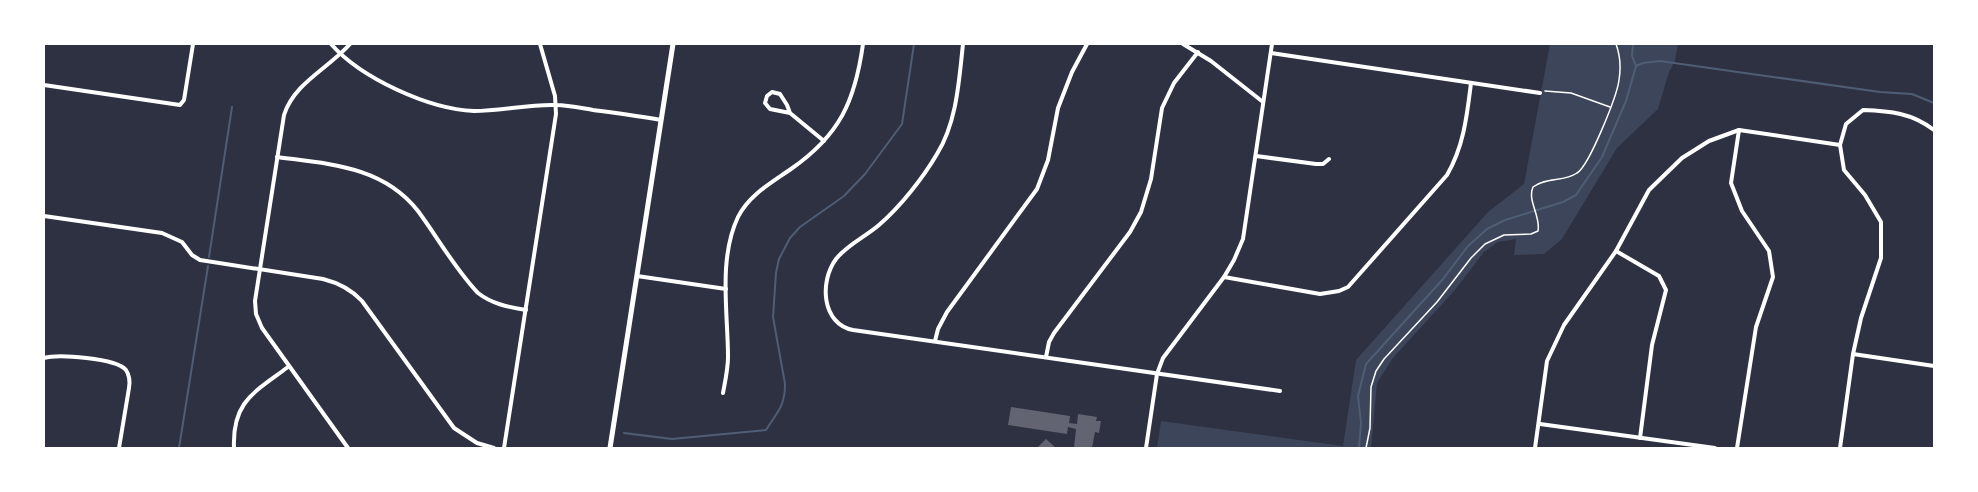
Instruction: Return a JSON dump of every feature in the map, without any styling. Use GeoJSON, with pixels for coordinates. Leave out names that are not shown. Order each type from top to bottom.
{"type":"FeatureCollection","features":[{"type":"Feature","properties":{"kind":"main road"},"geometry":{"type":"LineString","coordinates":[[610,448],[673,44]]}},
{"type":"Feature","properties":{"kind":"street"},"geometry":{"type":"LineString","coordinates":[[44,86],[182,105],[193,44]]}},
{"type":"Feature","properties":{"kind":"street"},"geometry":{"type":"LineString","coordinates":[[331,44],[340,54],[391,87],[435,105],[483,111],[556,105],[661,120]]}},
{"type":"Feature","properties":{"kind":"street"},"geometry":{"type":"LineString","coordinates":[[348,448],[262,328],[256,314],[255,302],[284,115],[291,97],[350,44]]}},
{"type":"Feature","properties":{"kind":"street"},"geometry":{"type":"LineString","coordinates":[[504,448],[556,105],[540,44]]}},
{"type":"Feature","properties":{"kind":"street"},"geometry":{"type":"LineString","coordinates":[[723,393],[728,359],[726,289],[731,235],[743,209],[759,191],[807,158],[837,125],[854,93],[863,44]]}},
{"type":"Feature","properties":{"kind":"street"},"geometry":{"type":"LineString","coordinates":[[963,44],[951,122],[938,153],[890,215],[836,259],[826,293],[828,312],[834,320],[843,327],[854,330],[1280,391]]}},
{"type":"Feature","properties":{"kind":"street"},"geometry":{"type":"LineString","coordinates":[[935,341],[938,329],[947,312],[1037,189],[1048,160],[1058,108],[1072,72],[1087,44]]}},
{"type":"Feature","properties":{"kind":"street"},"geometry":{"type":"LineString","coordinates":[[1183,44],[1198,52],[1263,102]]}},
{"type":"Feature","properties":{"kind":"street"},"geometry":{"type":"LineString","coordinates":[[1146,448],[1157,374],[1163,358],[1224,277],[1243,238],[1272,44]]}},
{"type":"Feature","properties":{"kind":"street"},"geometry":{"type":"LineString","coordinates":[[1046,357],[1049,342],[1054,333],[1130,232],[1141,212],[1151,179],[1162,108],[1174,83],[1198,52]]}},
{"type":"Feature","properties":{"kind":"street"},"geometry":{"type":"LineString","coordinates":[[1270,53],[1540,93]]}},
{"type":"Feature","properties":{"kind":"street"},"geometry":{"type":"LineString","coordinates":[[1224,277],[1320,294],[1339,291],[1347,287],[1447,175],[1454,164],[1462,140],[1471,83]]}},
{"type":"Feature","properties":{"kind":"street"},"geometry":{"type":"LineString","coordinates":[[790,113],[780,94],[772,92],[767,96],[765,103],[770,109],[790,113],[824,141]]}},
{"type":"Feature","properties":{"kind":"street"},"geometry":{"type":"LineString","coordinates":[[1840,448],[1853,354],[1861,318],[1881,258],[1881,222],[1865,195],[1844,170],[1840,145],[1846,124],[1863,110],[1895,112],[1922,120],[1935,130]]}},
{"type":"Feature","properties":{"kind":"street"},"geometry":{"type":"LineString","coordinates":[[1535,448],[1540,424],[1546,361],[1564,325],[1616,250],[1649,190],[1657,182],[1682,158],[1709,141],[1739,130],[1840,145]]}},
{"type":"Feature","properties":{"kind":"street"},"geometry":{"type":"LineString","coordinates":[[1737,448],[1756,327],[1773,277],[1769,251],[1742,211],[1731,183],[1739,130]]}},
{"type":"Feature","properties":{"kind":"street"},"geometry":{"type":"LineString","coordinates":[[1256,156],[1316,164],[1323,164],[1329,159]]}},
{"type":"Feature","properties":{"kind":"street"},"geometry":{"type":"LineString","coordinates":[[277,157],[356,169],[384,181],[398,190],[417,211],[478,293],[486,300],[526,310]]}},
{"type":"Feature","properties":{"kind":"street"},"geometry":{"type":"LineString","coordinates":[[44,216],[162,233],[182,242],[192,255],[200,260],[337,282],[356,295],[454,428],[477,443],[494,448]]}},
{"type":"Feature","properties":{"kind":"street"},"geometry":{"type":"LineString","coordinates":[[1616,250],[1659,276],[1666,290],[1652,345],[1640,438]]}},
{"type":"Feature","properties":{"kind":"street"},"geometry":{"type":"LineString","coordinates":[[637,276],[726,289]]}},
{"type":"Feature","properties":{"kind":"street"},"geometry":{"type":"LineString","coordinates":[[1853,354],[1935,366]]}},
{"type":"Feature","properties":{"kind":"street"},"geometry":{"type":"LineString","coordinates":[[44,358],[60,355],[116,364],[128,372],[130,380],[119,448]]}},
{"type":"Feature","properties":{"kind":"street"},"geometry":{"type":"LineString","coordinates":[[234,448],[236,421],[247,399],[288,367]]}},
{"type":"Feature","properties":{"kind":"street"},"geometry":{"type":"LineString","coordinates":[[1540,424],[1715,448]]}},
{"type":"Feature","properties":{"kind":"path"},"geometry":{"type":"LineString","coordinates":[[1366,448],[1370,428],[1371,387],[1376,371],[1384,359],[1437,302],[1480,248],[1504,235],[1536,233],[1539,228],[1531,190],[1537,184],[1570,177],[1582,170],[1611,107],[1619,80],[1619,57],[1616,44]]}},
{"type":"Feature","properties":{"kind":"path"},"geometry":{"type":"LineString","coordinates":[[1540,93],[1571,93],[1611,107]]}},
{"type":"Feature","properties":{"kind":"shaded area"},"geometry":{"type":"Polygon","coordinates":[[[1550,44],[1678,44],[1675,61],[1669,72],[1658,109],[1617,148],[1562,239],[1544,254],[1514,255],[1516,239],[1498,242],[1484,252],[1455,290],[1393,358],[1377,383],[1371,448],[1157,448],[1161,421],[1343,446],[1356,360],[1488,212],[1524,184],[1550,44]]]}},
{"type":"Feature","properties":{"kind":"building"},"geometry":{"type":"Polygon","coordinates":[[[1011,407],[1070,416],[1069,423],[1077,424],[1078,414],[1097,417],[1096,421],[1101,421],[1099,433],[1095,432],[1092,448],[1074,448],[1076,429],[1068,427],[1067,434],[1008,425],[1011,407]]]}},
{"type":"Feature","properties":{"kind":"building"},"geometry":{"type":"Polygon","coordinates":[[[1046,439],[1056,448],[1037,448],[1046,439]]]}},
{"type":"Feature","properties":{"kind":"waterway"},"geometry":{"type":"LineString","coordinates":[[624,433],[672,439],[766,430],[780,409],[785,392],[773,317],[779,259],[790,238],[800,227],[844,196],[865,174],[902,124],[914,44]]}},
{"type":"Feature","properties":{"kind":"waterway"},"geometry":{"type":"LineString","coordinates":[[1359,448],[1361,423],[1358,396],[1366,364],[1443,279],[1468,246],[1487,229],[1505,220],[1563,202],[1576,195],[1602,157],[1626,101],[1636,66],[1632,56],[1633,44]]}},
{"type":"Feature","properties":{"kind":"waterway"},"geometry":{"type":"LineString","coordinates":[[1636,66],[1660,61],[1880,92],[1912,94],[1934,103]]}},
{"type":"Feature","properties":{"kind":"waterway"},"geometry":{"type":"LineString","coordinates":[[209,257],[232,107]]}},
{"type":"Feature","properties":{"kind":"waterway"},"geometry":{"type":"LineString","coordinates":[[179,448],[208,266]]}}]}
